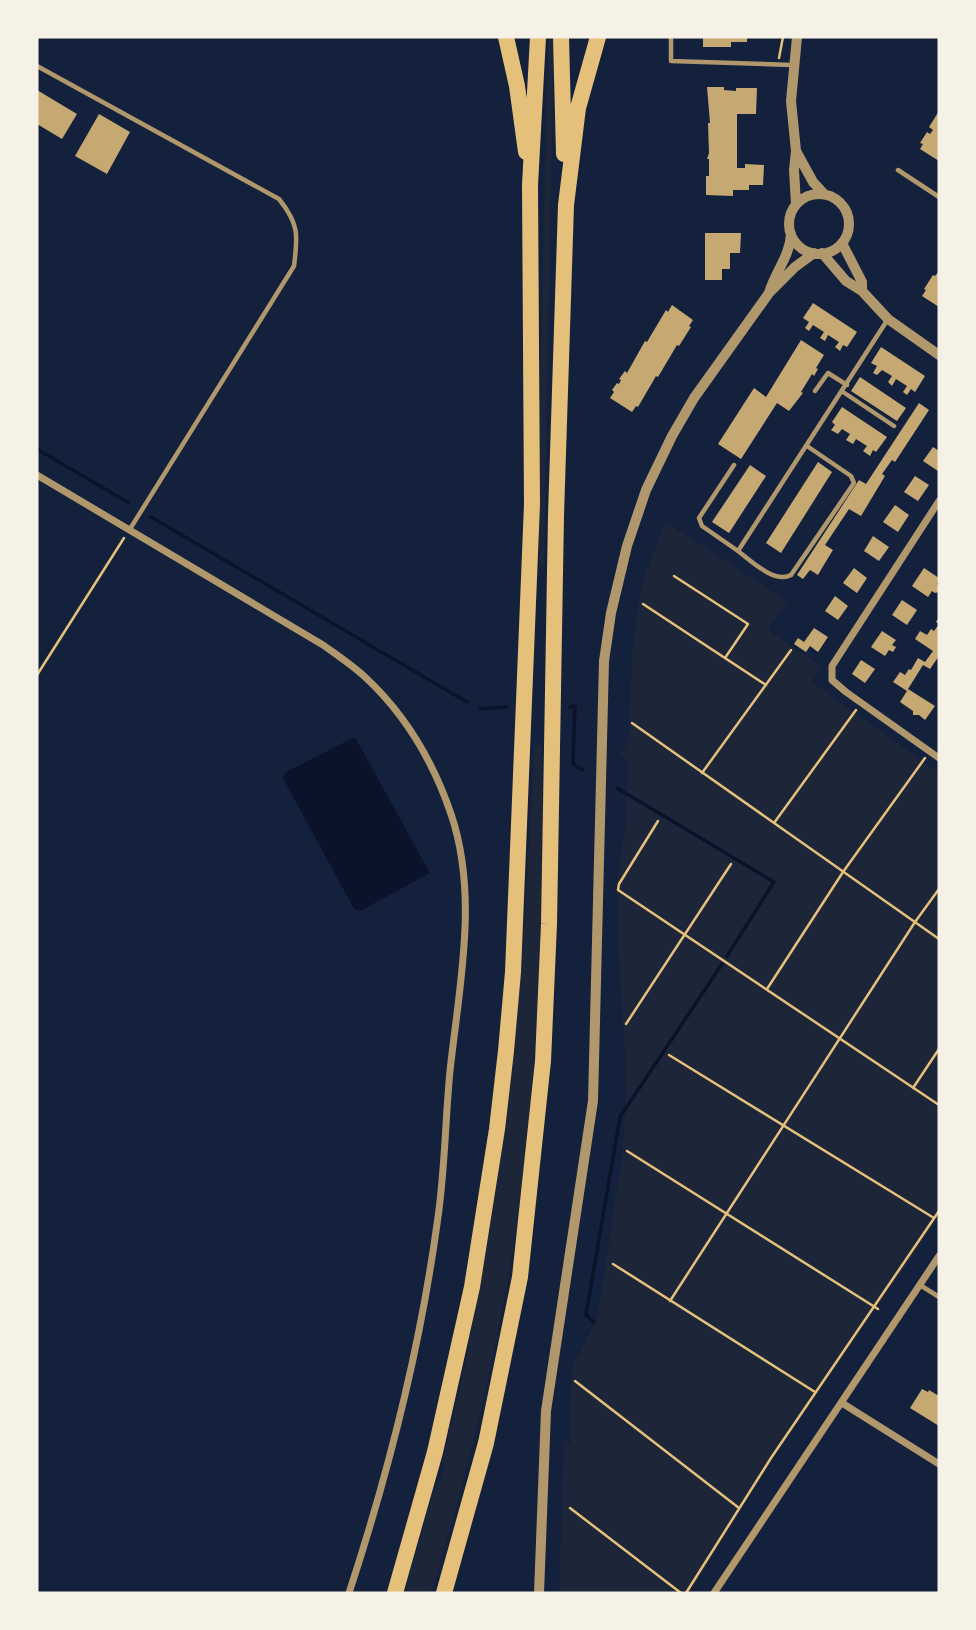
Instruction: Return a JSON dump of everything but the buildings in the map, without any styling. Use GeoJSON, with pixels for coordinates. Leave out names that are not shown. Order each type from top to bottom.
{"type":"FeatureCollection","features":[{"type":"Feature","properties":{"kind":"highway"},"geometry":{"type":"LineString","coordinates":[[506,37],[517,86],[530,185]]}},
{"type":"Feature","properties":{"kind":"highway"},"geometry":{"type":"LineString","coordinates":[[395,1593],[435,1452],[472,1287],[497,1129],[506,1051],[513,972],[532,504],[530,185],[538,37]]}},
{"type":"Feature","properties":{"kind":"highway"},"geometry":{"type":"LineString","coordinates":[[444,1593],[486,1443],[520,1277],[543,1061],[549,937],[556,528],[566,205],[561,37]]}},
{"type":"Feature","properties":{"kind":"highway"},"geometry":{"type":"LineString","coordinates":[[566,205],[578,108],[598,37]]}},
{"type":"Feature","properties":{"kind":"street"},"geometry":{"type":"LineString","coordinates":[[796,204],[793,170],[796,151],[791,101],[797,37]]}},
{"type":"Feature","properties":{"kind":"street"},"geometry":{"type":"LineString","coordinates":[[539,1593],[546,1411],[593,1101],[604,661],[611,613],[637,514],[658,465],[694,398],[769,293],[802,261],[818,253],[829,252],[842,243],[848,229],[847,214],[838,201],[824,194],[813,182],[796,151]]}},
{"type":"Feature","properties":{"kind":"street"},"geometry":{"type":"LineString","coordinates":[[769,293],[790,246],[789,218],[796,204],[809,195],[824,194]]}},
{"type":"Feature","properties":{"kind":"street"},"geometry":{"type":"LineString","coordinates":[[791,234],[800,247],[818,253],[846,281],[862,291],[888,319],[939,355]]}},
{"type":"Feature","properties":{"kind":"street"},"geometry":{"type":"LineString","coordinates":[[842,243],[862,282],[862,291]]}},
{"type":"Feature","properties":{"kind":"street"},"geometry":{"type":"LineString","coordinates":[[37,475],[323,645],[364,676],[395,709],[423,749],[452,816],[460,854],[465,934],[438,1222],[406,1383],[384,1476],[349,1593]]}},
{"type":"Feature","properties":{"kind":"street"},"geometry":{"type":"LineString","coordinates":[[939,501],[832,666],[832,680],[939,758]]}},
{"type":"Feature","properties":{"kind":"street"},"geometry":{"type":"LineString","coordinates":[[714,1593],[939,1256]]}},
{"type":"Feature","properties":{"kind":"street"},"geometry":{"type":"LineString","coordinates":[[842,1403],[939,1464]]}},
{"type":"Feature","properties":{"kind":"lane"},"geometry":{"type":"LineString","coordinates":[[671,37],[671,61],[793,65]]}},
{"type":"Feature","properties":{"kind":"lane"},"geometry":{"type":"LineString","coordinates":[[37,66],[279,199],[291,214],[298,235],[294,266],[130,529]]}},
{"type":"Feature","properties":{"kind":"lane"},"geometry":{"type":"LineString","coordinates":[[898,170],[939,197]]}},
{"type":"Feature","properties":{"kind":"lane"},"geometry":{"type":"LineString","coordinates":[[738,551],[848,385],[888,319]]}},
{"type":"Feature","properties":{"kind":"lane"},"geometry":{"type":"LineString","coordinates":[[816,391],[828,373],[848,385]]}},
{"type":"Feature","properties":{"kind":"lane"},"geometry":{"type":"LineString","coordinates":[[843,392],[894,426]]}},
{"type":"Feature","properties":{"kind":"lane"},"geometry":{"type":"LineString","coordinates":[[734,465],[699,518],[702,526],[776,577],[785,578],[791,575],[854,483],[851,476],[807,446]]}},
{"type":"Feature","properties":{"kind":"lane"},"geometry":{"type":"LineString","coordinates":[[920,1285],[939,1297]]}},
{"type":"Feature","properties":{"kind":"path"},"geometry":{"type":"LineString","coordinates":[[779,64],[783,37]]}},
{"type":"Feature","properties":{"kind":"path"},"geometry":{"type":"LineString","coordinates":[[37,675],[130,529]]}},
{"type":"Feature","properties":{"kind":"path"},"geometry":{"type":"LineString","coordinates":[[674,576],[748,624],[725,658]]}},
{"type":"Feature","properties":{"kind":"path"},"geometry":{"type":"LineString","coordinates":[[643,604],[766,685]]}},
{"type":"Feature","properties":{"kind":"path"},"geometry":{"type":"LineString","coordinates":[[702,773],[791,650]]}},
{"type":"Feature","properties":{"kind":"path"},"geometry":{"type":"LineString","coordinates":[[774,823],[855,713]]}},
{"type":"Feature","properties":{"kind":"path"},"geometry":{"type":"LineString","coordinates":[[632,723],[939,939]]}},
{"type":"Feature","properties":{"kind":"path"},"geometry":{"type":"LineString","coordinates":[[766,990],[843,872],[923,761]]}},
{"type":"Feature","properties":{"kind":"path"},"geometry":{"type":"LineString","coordinates":[[658,821],[618,884],[618,890],[939,1105]]}},
{"type":"Feature","properties":{"kind":"path"},"geometry":{"type":"LineString","coordinates":[[626,1024],[731,864]]}},
{"type":"Feature","properties":{"kind":"path"},"geometry":{"type":"LineString","coordinates":[[670,1301],[939,889]]}},
{"type":"Feature","properties":{"kind":"path"},"geometry":{"type":"LineString","coordinates":[[913,1088],[939,1049]]}},
{"type":"Feature","properties":{"kind":"path"},"geometry":{"type":"LineString","coordinates":[[669,1055],[934,1218]]}},
{"type":"Feature","properties":{"kind":"path"},"geometry":{"type":"LineString","coordinates":[[627,1151],[876,1307]]}},
{"type":"Feature","properties":{"kind":"path"},"geometry":{"type":"LineString","coordinates":[[570,1508],[683,1593],[939,1211]]}},
{"type":"Feature","properties":{"kind":"path"},"geometry":{"type":"LineString","coordinates":[[613,1264],[816,1392]]}},
{"type":"Feature","properties":{"kind":"path"},"geometry":{"type":"LineString","coordinates":[[575,1381],[739,1508]]}},
{"type":"Feature","properties":{"kind":"shaded area"},"geometry":{"type":"Polygon","coordinates":[[[548,37],[554,37],[544,567],[539,567],[539,437],[548,37]]]}},
{"type":"Feature","properties":{"kind":"shaded area"},"geometry":{"type":"Polygon","coordinates":[[[666,522],[787,601],[768,630],[821,666],[812,682],[939,773],[939,1218],[772,1460],[690,1593],[559,1593],[564,1440],[570,1444],[573,1366],[597,1319],[623,1152],[626,1070],[617,883],[626,824],[628,760],[620,754],[629,741],[632,656],[639,600],[646,571],[666,522]]]}},
{"type":"Feature","properties":{"kind":"shaded area"},"geometry":{"type":"Polygon","coordinates":[[[355,737],[430,873],[360,911],[354,909],[283,778],[286,772],[355,737]]]}},
{"type":"Feature","properties":{"kind":"shaded area"},"geometry":{"type":"Polygon","coordinates":[[[534,745],[542,745],[538,987],[528,1132],[513,1249],[478,1423],[431,1593],[404,1593],[435,1487],[445,1466],[442,1462],[463,1374],[495,1196],[507,1106],[524,926],[534,745]]]}},
{"type":"Feature","properties":{"kind":"waterway"},"geometry":{"type":"LineString","coordinates":[[37,449],[129,503]]}},
{"type":"Feature","properties":{"kind":"waterway"},"geometry":{"type":"LineString","coordinates":[[151,517],[467,702]]}},
{"type":"Feature","properties":{"kind":"waterway"},"geometry":{"type":"LineString","coordinates":[[570,707],[575,706],[573,762],[583,770]]}},
{"type":"Feature","properties":{"kind":"waterway"},"geometry":{"type":"LineString","coordinates":[[480,709],[507,707]]}},
{"type":"Feature","properties":{"kind":"waterway"},"geometry":{"type":"LineString","coordinates":[[617,788],[774,882],[727,956]]}},
{"type":"Feature","properties":{"kind":"waterway"},"geometry":{"type":"LineString","coordinates":[[594,1322],[586,1315],[620,1117],[722,964]]}}]}
